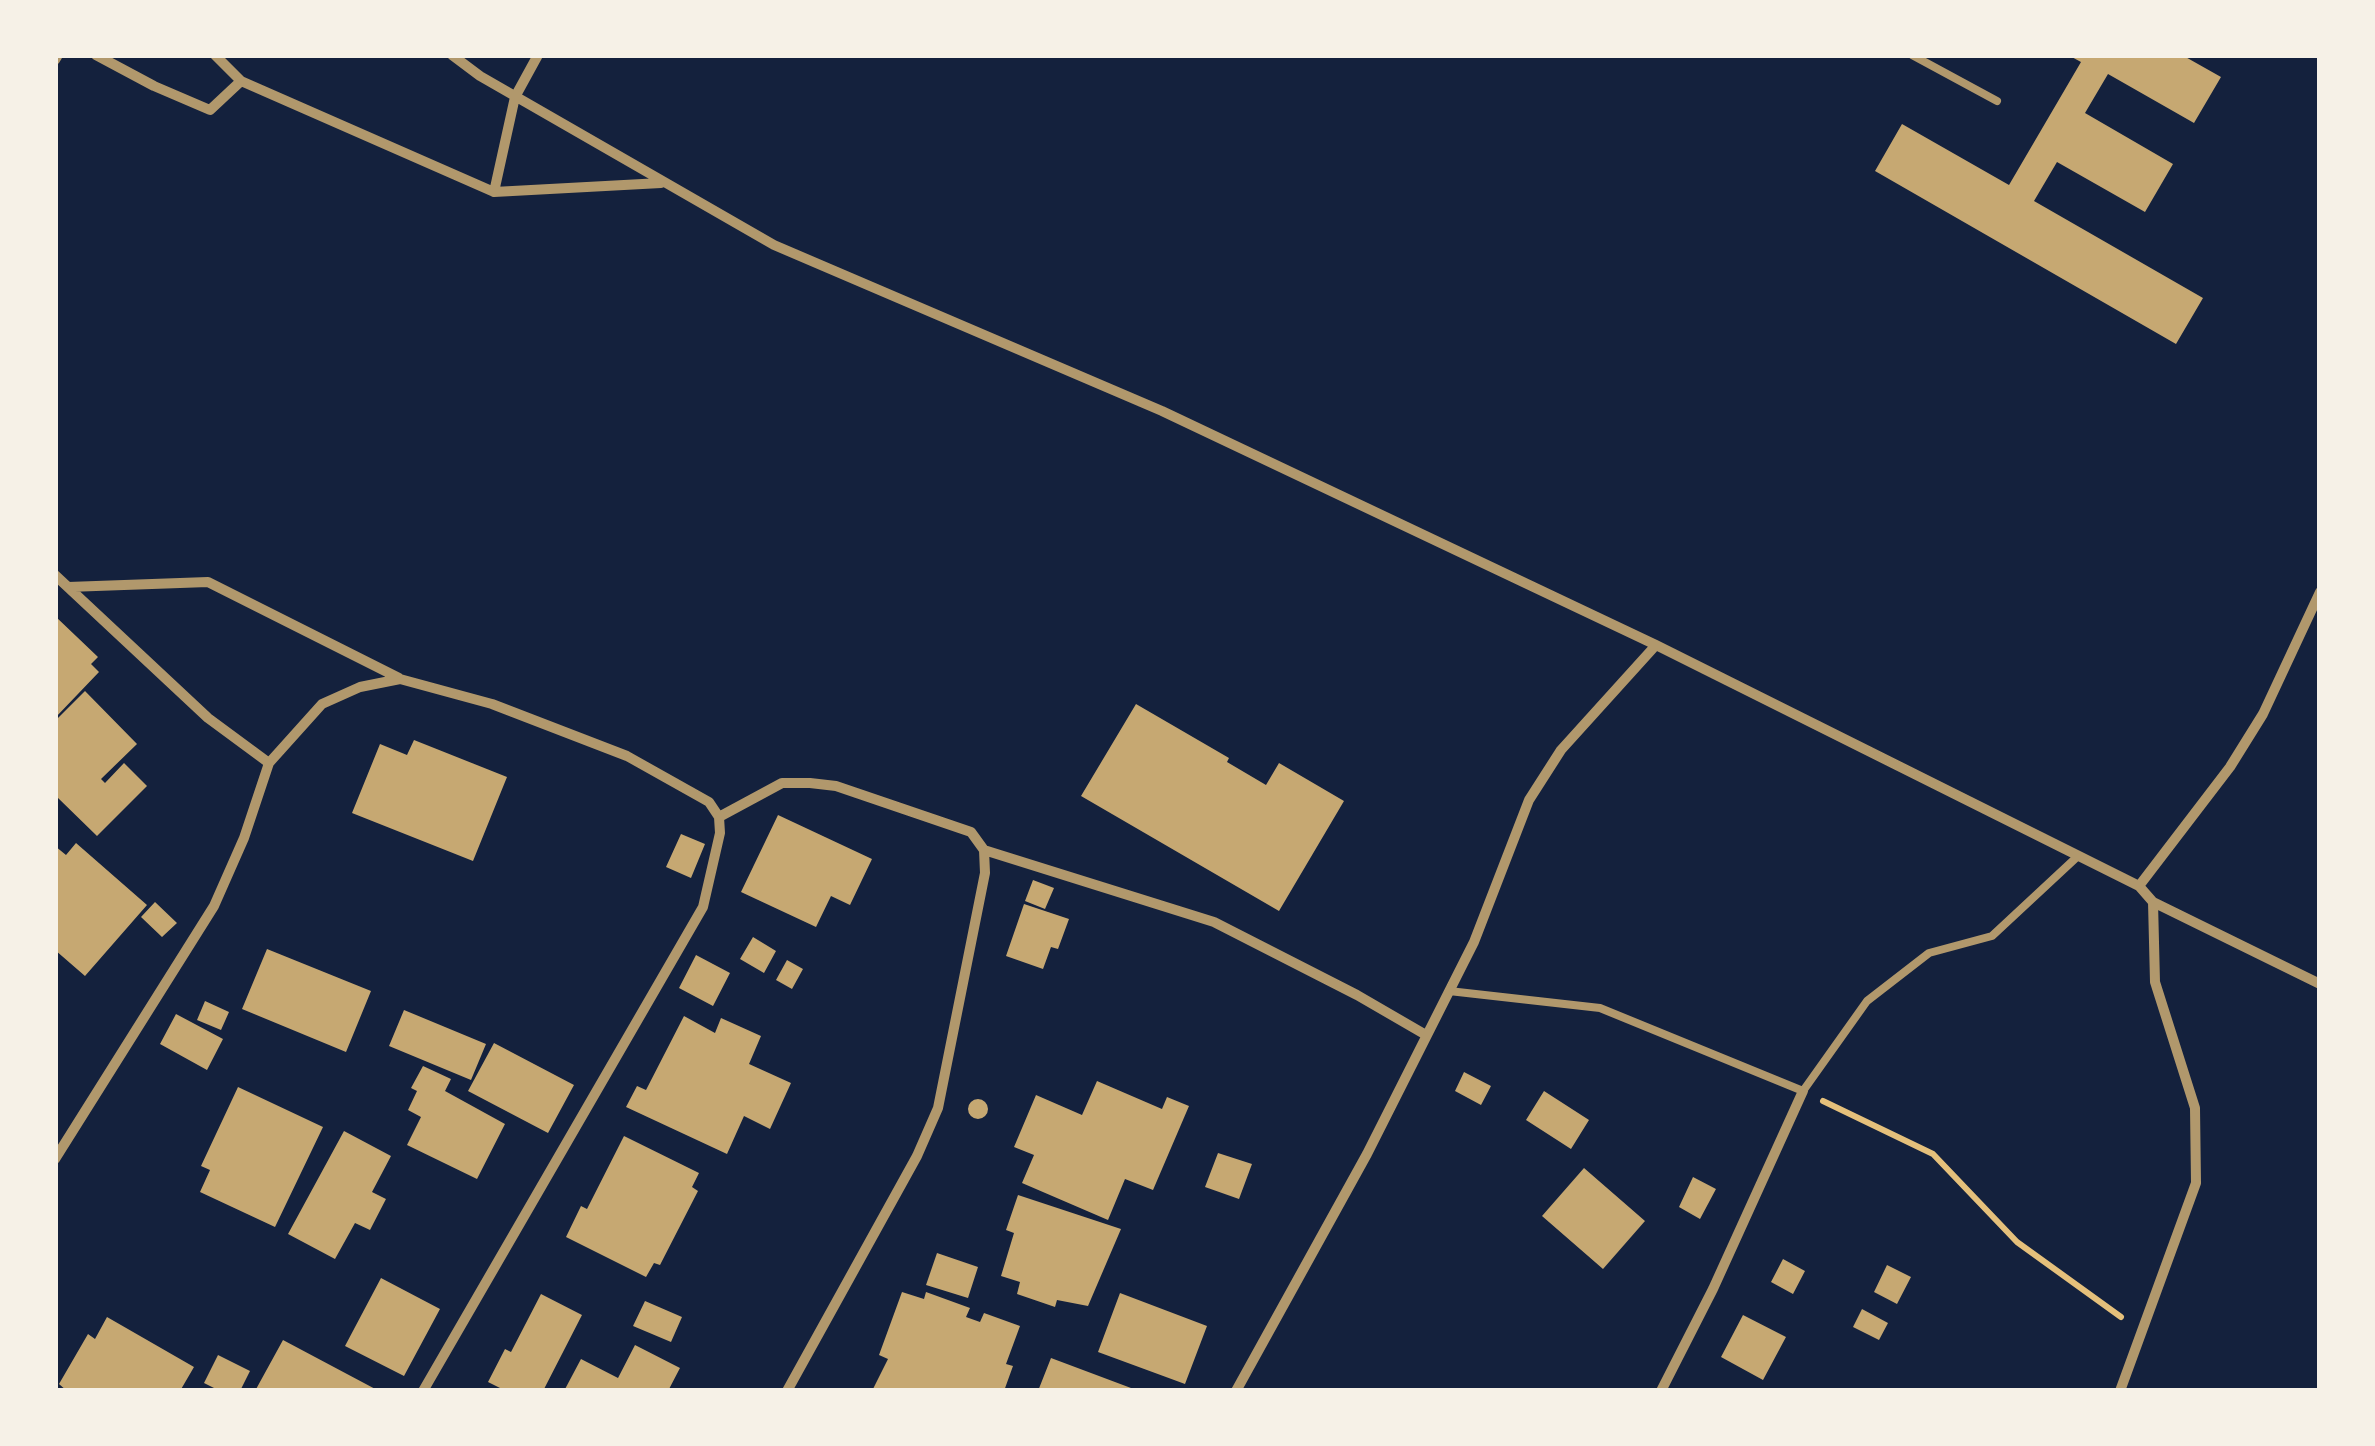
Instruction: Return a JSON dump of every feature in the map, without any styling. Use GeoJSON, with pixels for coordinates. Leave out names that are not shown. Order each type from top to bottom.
{"type":"FeatureCollection","features":[{"type":"Feature","properties":{"kind":"street"},"geometry":{"type":"LineString","coordinates":[[96,55],[210,110],[241,81]]}},
{"type":"Feature","properties":{"kind":"street"},"geometry":{"type":"LineString","coordinates":[[215,55],[241,81],[494,192],[664,182]]}},
{"type":"Feature","properties":{"kind":"street"},"geometry":{"type":"LineString","coordinates":[[452,55],[774,246],[1162,411],[1656,646],[2139,886],[2153,902],[2320,984]]}},
{"type":"Feature","properties":{"kind":"street"},"geometry":{"type":"LineString","coordinates":[[494,192],[516,96],[538,55]]}},
{"type":"Feature","properties":{"kind":"street"},"geometry":{"type":"LineString","coordinates":[[55,575],[208,718],[270,763]]}},
{"type":"Feature","properties":{"kind":"street"},"geometry":{"type":"LineString","coordinates":[[68,586],[208,582],[400,678],[492,704],[626,756],[708,802],[719,817],[720,833],[702,907],[423,1391]]}},
{"type":"Feature","properties":{"kind":"street"},"geometry":{"type":"LineString","coordinates":[[2139,886],[2230,766],[2263,714],[2320,592]]}},
{"type":"Feature","properties":{"kind":"street"},"geometry":{"type":"LineString","coordinates":[[1236,1391],[1367,1154],[1474,942],[1530,800],[1561,750],[1656,646]]}},
{"type":"Feature","properties":{"kind":"street"},"geometry":{"type":"LineString","coordinates":[[55,1159],[214,906],[244,838],[270,763],[322,704],[360,688],[400,678]]}},
{"type":"Feature","properties":{"kind":"street"},"geometry":{"type":"LineString","coordinates":[[719,817],[782,783],[836,786],[971,832],[984,850],[985,874],[938,1108],[918,1156],[787,1391]]}},
{"type":"Feature","properties":{"kind":"street"},"geometry":{"type":"LineString","coordinates":[[984,850],[1214,922],[1357,994],[1426,1035]]}},
{"type":"Feature","properties":{"kind":"street"},"geometry":{"type":"LineString","coordinates":[[2120,1391],[2196,1184],[2195,1108],[2155,982],[2153,902]]}},
{"type":"Feature","properties":{"kind":"street"},"geometry":{"type":"LineString","coordinates":[[1661,1391],[1713,1289],[1803,1091]]}},
{"type":"Feature","properties":{"kind":"lane"},"geometry":{"type":"LineString","coordinates":[[1912,55],[1997,101]]}},
{"type":"Feature","properties":{"kind":"lane"},"geometry":{"type":"LineString","coordinates":[[1450,990],[1600,1008],[1803,1091],[1867,1001],[1929,953],[1992,936],[2078,856]]}},
{"type":"Feature","properties":{"kind":"path"},"geometry":{"type":"LineString","coordinates":[[1803,1091],[1934,1154],[2018,1242],[2142,1332]]}},
{"type":"Feature","properties":{"kind":"building"},"geometry":{"type":"Polygon","coordinates":[[[2068,55],[2182,55],[2221,77],[2194,123],[2108,74],[2085,113],[2173,164],[2145,212],[2057,162],[2034,201],[2203,298],[2176,344],[1875,171],[1902,124],[2009,185],[2081,62],[2068,55]]]}},
{"type":"Feature","properties":{"kind":"building"},"geometry":{"type":"Polygon","coordinates":[[[55,616],[98,657],[91,664],[99,672],[55,718],[55,616]]]}},
{"type":"Feature","properties":{"kind":"building"},"geometry":{"type":"Polygon","coordinates":[[[85,691],[137,744],[101,779],[105,783],[124,763],[147,786],[97,836],[55,799],[55,721],[85,691]]]}},
{"type":"Feature","properties":{"kind":"building"},"geometry":{"type":"Polygon","coordinates":[[[1136,704],[1229,758],[1227,762],[1266,785],[1279,763],[1344,801],[1279,911],[1081,796],[1136,704]]]}},
{"type":"Feature","properties":{"kind":"building"},"geometry":{"type":"Polygon","coordinates":[[[414,740],[507,777],[473,861],[352,813],[380,744],[407,755],[414,740]]]}},
{"type":"Feature","properties":{"kind":"building"},"geometry":{"type":"Polygon","coordinates":[[[778,815],[872,859],[850,905],[831,896],[816,927],[741,892],[778,815]]]}},
{"type":"Feature","properties":{"kind":"building"},"geometry":{"type":"Polygon","coordinates":[[[681,834],[705,844],[691,878],[666,867],[681,834]]]}},
{"type":"Feature","properties":{"kind":"building"},"geometry":{"type":"Polygon","coordinates":[[[76,843],[147,905],[85,976],[55,950],[55,846],[66,855],[76,843]]]}},
{"type":"Feature","properties":{"kind":"building"},"geometry":{"type":"Polygon","coordinates":[[[1033,880],[1054,888],[1045,909],[1025,901],[1033,880]]]}},
{"type":"Feature","properties":{"kind":"building"},"geometry":{"type":"Polygon","coordinates":[[[155,902],[177,923],[162,937],[141,917],[155,902]]]}},
{"type":"Feature","properties":{"kind":"building"},"geometry":{"type":"Polygon","coordinates":[[[1024,904],[1069,919],[1058,949],[1051,947],[1043,969],[1006,956],[1024,904]]]}},
{"type":"Feature","properties":{"kind":"building"},"geometry":{"type":"Polygon","coordinates":[[[753,937],[776,951],[764,973],[740,959],[753,937]]]}},
{"type":"Feature","properties":{"kind":"building"},"geometry":{"type":"Polygon","coordinates":[[[267,949],[371,991],[346,1052],[242,1009],[267,949]]]}},
{"type":"Feature","properties":{"kind":"building"},"geometry":{"type":"Polygon","coordinates":[[[696,955],[730,973],[713,1006],[679,988],[696,955]]]}},
{"type":"Feature","properties":{"kind":"building"},"geometry":{"type":"Polygon","coordinates":[[[787,960],[803,969],[792,989],[776,980],[787,960]]]}},
{"type":"Feature","properties":{"kind":"building"},"geometry":{"type":"Polygon","coordinates":[[[205,1001],[229,1012],[221,1030],[197,1020],[205,1001]]]}},
{"type":"Feature","properties":{"kind":"building"},"geometry":{"type":"Polygon","coordinates":[[[404,1010],[486,1044],[471,1080],[389,1046],[404,1010]]]}},
{"type":"Feature","properties":{"kind":"building"},"geometry":{"type":"Polygon","coordinates":[[[176,1014],[223,1039],[207,1070],[160,1044],[176,1014]]]}},
{"type":"Feature","properties":{"kind":"building"},"geometry":{"type":"Polygon","coordinates":[[[684,1016],[715,1033],[721,1018],[761,1036],[749,1064],[791,1083],[770,1129],[744,1116],[727,1154],[626,1107],[637,1086],[646,1090],[684,1016]]]}},
{"type":"Feature","properties":{"kind":"building"},"geometry":{"type":"Polygon","coordinates":[[[494,1043],[574,1085],[548,1133],[468,1091],[494,1043]]]}},
{"type":"Feature","properties":{"kind":"building"},"geometry":{"type":"Polygon","coordinates":[[[423,1066],[451,1079],[445,1091],[505,1124],[477,1179],[407,1145],[421,1117],[408,1110],[417,1091],[411,1088],[423,1066]]]}},
{"type":"Feature","properties":{"kind":"building"},"geometry":{"type":"Polygon","coordinates":[[[1464,1072],[1491,1086],[1481,1105],[1455,1091],[1464,1072]]]}},
{"type":"Feature","properties":{"kind":"building"},"geometry":{"type":"Polygon","coordinates":[[[1097,1081],[1162,1109],[1167,1097],[1189,1106],[1153,1190],[1125,1179],[1108,1220],[1022,1183],[1034,1155],[1014,1147],[1036,1095],[1082,1115],[1097,1081]]]}},
{"type":"Feature","properties":{"kind":"building"},"geometry":{"type":"Polygon","coordinates":[[[238,1087],[323,1127],[275,1227],[200,1192],[210,1170],[201,1166],[238,1087]]]}},
{"type":"Feature","properties":{"kind":"building"},"geometry":{"type":"Polygon","coordinates":[[[1544,1091],[1589,1120],[1571,1149],[1526,1120],[1544,1091]]]}},
{"type":"Feature","properties":{"kind":"building"},"geometry":{"type":"Polygon","coordinates":[[[978,1099],[988,1109],[978,1119],[968,1109],[978,1099]]]}},
{"type":"Feature","properties":{"kind":"building"},"geometry":{"type":"Polygon","coordinates":[[[344,1131],[391,1156],[372,1192],[386,1199],[370,1230],[355,1223],[335,1259],[288,1234],[344,1131]]]}},
{"type":"Feature","properties":{"kind":"building"},"geometry":{"type":"Polygon","coordinates":[[[624,1136],[699,1173],[692,1187],[698,1191],[660,1265],[654,1263],[646,1277],[566,1237],[581,1206],[587,1209],[624,1136]]]}},
{"type":"Feature","properties":{"kind":"building"},"geometry":{"type":"Polygon","coordinates":[[[1218,1153],[1252,1164],[1239,1199],[1205,1187],[1218,1153]]]}},
{"type":"Feature","properties":{"kind":"building"},"geometry":{"type":"Polygon","coordinates":[[[1584,1168],[1645,1221],[1603,1269],[1542,1216],[1584,1168]]]}},
{"type":"Feature","properties":{"kind":"building"},"geometry":{"type":"Polygon","coordinates":[[[1693,1177],[1716,1189],[1700,1219],[1679,1207],[1693,1177]]]}},
{"type":"Feature","properties":{"kind":"building"},"geometry":{"type":"Polygon","coordinates":[[[1018,1195],[1121,1229],[1088,1306],[1057,1300],[1055,1307],[1017,1294],[1020,1282],[1001,1276],[1014,1233],[1006,1230],[1018,1195]]]}},
{"type":"Feature","properties":{"kind":"building"},"geometry":{"type":"Polygon","coordinates":[[[937,1253],[978,1267],[968,1298],[926,1285],[937,1253]]]}},
{"type":"Feature","properties":{"kind":"building"},"geometry":{"type":"Polygon","coordinates":[[[1783,1259],[1805,1271],[1793,1294],[1771,1282],[1783,1259]]]}},
{"type":"Feature","properties":{"kind":"building"},"geometry":{"type":"Polygon","coordinates":[[[1887,1265],[1911,1277],[1897,1304],[1874,1292],[1887,1265]]]}},
{"type":"Feature","properties":{"kind":"building"},"geometry":{"type":"Polygon","coordinates":[[[381,1278],[440,1309],[404,1376],[345,1346],[381,1278]]]}},
{"type":"Feature","properties":{"kind":"building"},"geometry":{"type":"Polygon","coordinates":[[[902,1292],[924,1299],[926,1292],[970,1308],[966,1317],[980,1322],[984,1313],[1020,1326],[1006,1364],[1013,1366],[1004,1391],[872,1391],[888,1359],[879,1355],[902,1292]]]}},
{"type":"Feature","properties":{"kind":"building"},"geometry":{"type":"Polygon","coordinates":[[[1120,1293],[1207,1326],[1185,1384],[1098,1352],[1120,1293]]]}},
{"type":"Feature","properties":{"kind":"building"},"geometry":{"type":"Polygon","coordinates":[[[541,1294],[582,1315],[543,1391],[506,1391],[488,1382],[505,1349],[511,1352],[541,1294]]]}},
{"type":"Feature","properties":{"kind":"building"},"geometry":{"type":"Polygon","coordinates":[[[645,1301],[682,1317],[671,1342],[633,1326],[645,1301]]]}},
{"type":"Feature","properties":{"kind":"building"},"geometry":{"type":"Polygon","coordinates":[[[1862,1309],[1888,1323],[1879,1340],[1853,1327],[1862,1309]]]}},
{"type":"Feature","properties":{"kind":"building"},"geometry":{"type":"Polygon","coordinates":[[[1743,1315],[1786,1337],[1763,1380],[1721,1357],[1743,1315]]]}},
{"type":"Feature","properties":{"kind":"building"},"geometry":{"type":"Polygon","coordinates":[[[107,1317],[194,1367],[180,1391],[67,1391],[59,1384],[88,1334],[95,1339],[107,1317]]]}},
{"type":"Feature","properties":{"kind":"building"},"geometry":{"type":"Polygon","coordinates":[[[283,1340],[379,1391],[255,1391],[283,1340]]]}},
{"type":"Feature","properties":{"kind":"building"},"geometry":{"type":"Polygon","coordinates":[[[635,1345],[680,1368],[668,1391],[564,1391],[581,1359],[618,1378],[635,1345]]]}},
{"type":"Feature","properties":{"kind":"building"},"geometry":{"type":"Polygon","coordinates":[[[218,1355],[250,1371],[240,1391],[220,1391],[204,1383],[218,1355]]]}},
{"type":"Feature","properties":{"kind":"building"},"geometry":{"type":"Polygon","coordinates":[[[1051,1358],[1139,1391],[1038,1391],[1051,1358]]]}}]}
